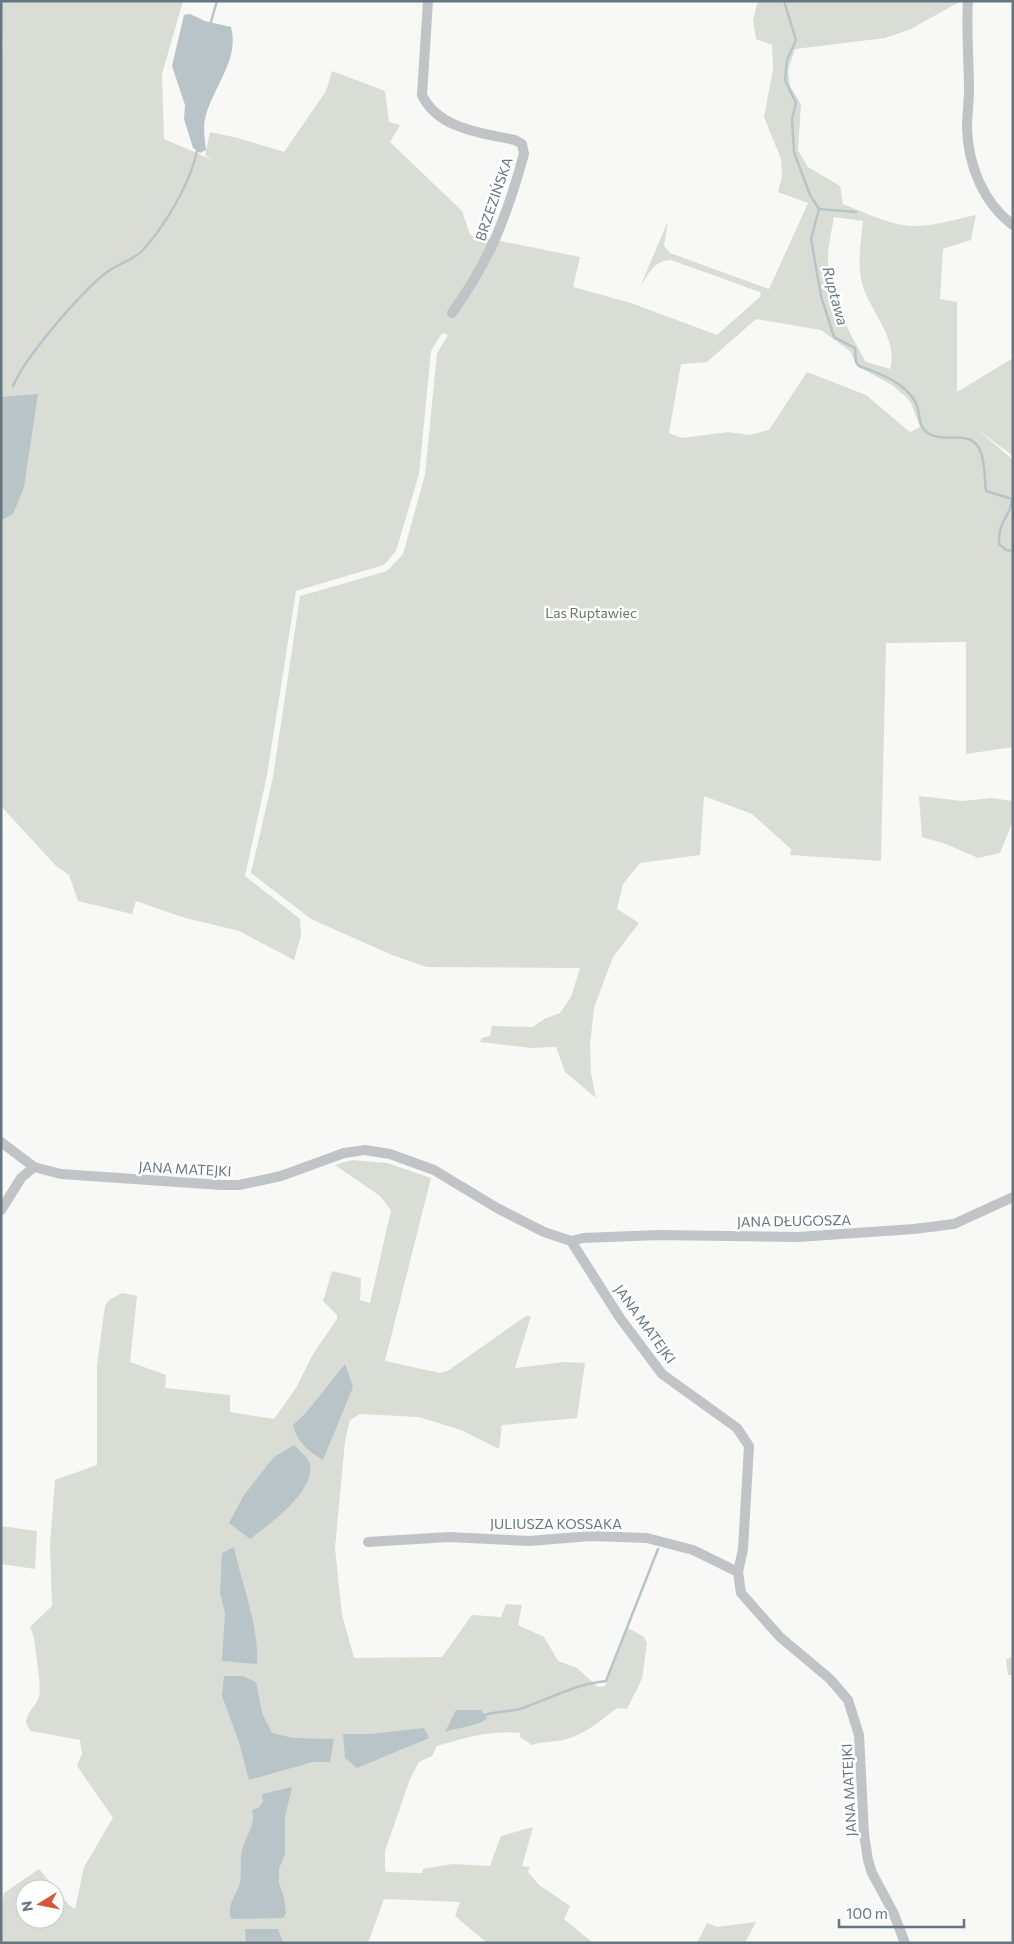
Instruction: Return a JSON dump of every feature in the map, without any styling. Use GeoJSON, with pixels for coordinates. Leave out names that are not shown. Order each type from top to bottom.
{"type":"FeatureCollection","features":[{"type":"Feature","properties":{"kind":"street","name":"BRZEZIŃSKA"},"geometry":{"type":"LineString","coordinates":[[428,1],[422,95],[426,105],[441,117],[464,129],[515,140],[522,144],[524,154],[499,232],[489,255],[472,286],[452,313]]}},
{"type":"Feature","properties":{"kind":"street"},"geometry":{"type":"LineString","coordinates":[[968,1],[966,28],[969,89],[969,151],[976,176],[988,198],[1002,217],[1013,225]]}},
{"type":"Feature","properties":{"kind":"street","name":"JANA MATEJKI"},"geometry":{"type":"LineString","coordinates":[[1,1142],[34,1166],[75,1176],[239,1185],[282,1176],[344,1153],[365,1150],[390,1154],[434,1170],[497,1208],[544,1232],[571,1241],[620,1318],[662,1374],[737,1428],[749,1446],[743,1548],[738,1572],[741,1593],[780,1637],[830,1679],[848,1700],[859,1735],[864,1834],[868,1860],[872,1873],[893,1912],[905,1943]]}},
{"type":"Feature","properties":{"kind":"street"},"geometry":{"type":"LineString","coordinates":[[1,1210],[21,1178],[34,1166]]}},
{"type":"Feature","properties":{"kind":"street","name":"JANA DŁUGOSZA"},"geometry":{"type":"LineString","coordinates":[[571,1241],[583,1238],[658,1235],[798,1237],[914,1228],[954,1224],[1013,1197]]}},
{"type":"Feature","properties":{"kind":"street","name":"JULIUSZA KOSSAKA"},"geometry":{"type":"LineString","coordinates":[[368,1542],[449,1537],[529,1541],[591,1536],[647,1538],[693,1550],[738,1572]]}},
{"type":"Feature","properties":{"kind":"green space","name":"Las Ruptawiec"},"geometry":{"type":"Polygon","coordinates":[[[1,1],[183,1],[162,74],[164,139],[213,160],[205,155],[210,132],[238,138],[284,152],[326,91],[332,71],[385,91],[389,122],[400,125],[390,142],[462,211],[470,235],[580,257],[573,287],[631,303],[717,335],[761,296],[760,292],[671,260],[656,265],[640,287],[668,221],[664,246],[670,253],[769,289],[808,203],[778,192],[782,177],[781,159],[764,117],[773,69],[772,45],[756,39],[753,20],[758,1],[961,1],[911,29],[885,38],[795,49],[788,70],[790,86],[801,104],[798,150],[808,167],[840,186],[843,204],[880,219],[909,226],[932,224],[976,215],[971,240],[943,249],[940,299],[957,302],[957,392],[1013,358],[1013,456],[977,429],[1013,460],[1013,747],[966,754],[966,642],[886,643],[881,861],[790,855],[791,849],[752,814],[704,796],[700,855],[640,863],[623,884],[617,909],[639,923],[613,957],[594,1008],[590,1045],[591,1073],[596,1098],[565,1072],[556,1047],[532,1048],[480,1042],[482,1038],[490,1036],[492,1026],[533,1027],[544,1019],[560,1013],[571,997],[580,968],[427,967],[392,955],[311,919],[251,873],[273,777],[300,596],[387,571],[403,554],[425,475],[437,353],[448,335],[442,333],[431,351],[419,474],[396,551],[384,565],[296,591],[267,775],[245,876],[300,919],[301,935],[294,960],[239,931],[182,917],[136,901],[132,914],[78,901],[69,875],[56,866],[1,806],[1,86],[3,37],[1,36],[1,1]],[[834,217],[828,259],[829,273],[836,300],[846,325],[866,362],[890,369],[892,358],[887,336],[862,283],[860,252],[863,221],[834,217]],[[756,319],[707,362],[681,364],[669,433],[682,438],[728,432],[750,435],[769,430],[807,372],[866,395],[910,432],[920,427],[911,403],[905,396],[892,385],[857,366],[850,351],[821,330],[756,319]]]}},
{"type":"Feature","properties":{"kind":"green space"},"geometry":{"type":"Polygon","coordinates":[[[919,796],[962,801],[991,798],[1013,801],[1012,823],[1000,853],[978,858],[946,844],[922,837],[919,796]]]}},
{"type":"Feature","properties":{"kind":"green space"},"geometry":{"type":"Polygon","coordinates":[[[352,1160],[387,1163],[431,1178],[385,1361],[440,1373],[449,1370],[526,1316],[531,1316],[515,1368],[565,1362],[585,1363],[577,1418],[502,1425],[499,1449],[461,1430],[419,1417],[360,1414],[350,1420],[345,1441],[335,1548],[342,1615],[354,1658],[442,1657],[472,1615],[501,1617],[506,1604],[522,1605],[518,1625],[544,1637],[558,1661],[577,1668],[598,1687],[605,1686],[628,1628],[644,1637],[647,1643],[642,1679],[627,1709],[617,1708],[594,1726],[581,1733],[567,1739],[532,1745],[520,1737],[520,1733],[509,1732],[488,1734],[437,1746],[432,1756],[419,1762],[410,1779],[385,1851],[385,1869],[386,1872],[422,1873],[423,1869],[452,1864],[490,1866],[501,1836],[533,1827],[522,1866],[530,1867],[528,1872],[539,1885],[570,1906],[564,1919],[593,1943],[487,1943],[455,1916],[460,1902],[384,1899],[368,1943],[1,1943],[1,1910],[4,1893],[15,1885],[15,1929],[65,1929],[65,1900],[75,1909],[84,1867],[113,1818],[77,1766],[82,1754],[80,1740],[31,1731],[26,1722],[37,1702],[40,1692],[34,1637],[30,1627],[52,1606],[50,1545],[55,1480],[97,1465],[97,1365],[105,1306],[109,1300],[122,1293],[137,1296],[130,1362],[166,1375],[165,1388],[230,1395],[230,1412],[274,1419],[296,1388],[313,1354],[337,1319],[337,1315],[323,1301],[332,1271],[361,1278],[360,1300],[370,1303],[391,1210],[380,1196],[335,1165],[352,1160]]]}},
{"type":"Feature","properties":{"kind":"green space"},"geometry":{"type":"Polygon","coordinates":[[[1,1526],[37,1531],[35,1569],[1,1564],[1,1526]]]}},
{"type":"Feature","properties":{"kind":"green space"},"geometry":{"type":"Polygon","coordinates":[[[1013,1657],[1013,1675],[1008,1675],[1006,1659],[1013,1657]]]}},
{"type":"Feature","properties":{"kind":"green space"},"geometry":{"type":"Polygon","coordinates":[[[39,1869],[47,1879],[24,1879],[39,1869]]]}},
{"type":"Feature","properties":{"kind":"green space"},"geometry":{"type":"Polygon","coordinates":[[[756,1922],[745,1943],[697,1943],[707,1923],[717,1927],[756,1922]]]}},
{"type":"Feature","properties":{"kind":"shaded area"},"geometry":{"type":"Polygon","coordinates":[[[190,14],[205,21],[231,27],[233,39],[229,62],[208,108],[205,119],[206,150],[200,153],[193,148],[184,119],[185,105],[172,66],[184,15],[190,14]]]}},
{"type":"Feature","properties":{"kind":"shaded area"},"geometry":{"type":"Polygon","coordinates":[[[38,394],[24,487],[13,514],[1,519],[1,397],[38,394]]]}},
{"type":"Feature","properties":{"kind":"shaded area"},"geometry":{"type":"Polygon","coordinates":[[[345,1364],[353,1387],[323,1460],[304,1445],[297,1436],[293,1425],[306,1413],[345,1364]]]}},
{"type":"Feature","properties":{"kind":"shaded area"},"geometry":{"type":"Polygon","coordinates":[[[294,1445],[308,1460],[310,1471],[307,1482],[301,1493],[280,1515],[250,1539],[229,1523],[244,1495],[274,1457],[294,1445]]]}},
{"type":"Feature","properties":{"kind":"shaded area"},"geometry":{"type":"Polygon","coordinates":[[[234,1547],[253,1620],[257,1664],[222,1661],[225,1613],[220,1593],[222,1553],[234,1547]]]}},
{"type":"Feature","properties":{"kind":"shaded area"},"geometry":{"type":"Polygon","coordinates":[[[224,1676],[242,1676],[256,1682],[262,1713],[272,1733],[293,1738],[334,1739],[330,1762],[313,1762],[249,1780],[238,1739],[222,1696],[224,1676]]]}},
{"type":"Feature","properties":{"kind":"shaded area"},"geometry":{"type":"Polygon","coordinates":[[[456,1710],[481,1710],[487,1718],[473,1725],[445,1732],[456,1710]]]}},
{"type":"Feature","properties":{"kind":"shaded area"},"geometry":{"type":"Polygon","coordinates":[[[424,1728],[429,1738],[357,1768],[345,1758],[343,1734],[371,1734],[424,1728]]]}},
{"type":"Feature","properties":{"kind":"shaded area"},"geometry":{"type":"Polygon","coordinates":[[[292,1787],[285,1817],[285,1854],[279,1869],[279,1883],[284,1897],[286,1913],[283,1918],[231,1919],[230,1909],[239,1887],[242,1851],[252,1824],[252,1810],[258,1808],[263,1802],[262,1794],[292,1787]]]}},
{"type":"Feature","properties":{"kind":"shaded area"},"geometry":{"type":"Polygon","coordinates":[[[245,1929],[278,1929],[283,1943],[246,1943],[245,1929]]]}},
{"type":"Feature","properties":{"kind":"waterway"},"geometry":{"type":"LineString","coordinates":[[210,25],[217,1]]}},
{"type":"Feature","properties":{"kind":"waterway","name":"Ruptawa"},"geometry":{"type":"LineString","coordinates":[[784,1],[796,40],[787,60],[785,80],[796,103],[792,119],[794,152],[810,195],[819,209],[811,239],[821,296],[834,337],[855,348],[856,362],[859,366],[891,379],[905,389],[918,407],[921,424],[925,431],[934,436],[969,439],[978,446],[983,458],[986,491],[1012,499],[1000,529],[999,544],[1006,550],[1013,551]]}},
{"type":"Feature","properties":{"kind":"waterway"},"geometry":{"type":"LineString","coordinates":[[13,386],[41,342],[83,294],[107,272],[140,253],[160,229],[183,189],[197,150]]}},
{"type":"Feature","properties":{"kind":"waterway"},"geometry":{"type":"LineString","coordinates":[[819,209],[856,212]]}},
{"type":"Feature","properties":{"kind":"waterway"},"geometry":{"type":"LineString","coordinates":[[485,1715],[520,1709],[584,1685],[606,1681],[658,1549]]}}]}
